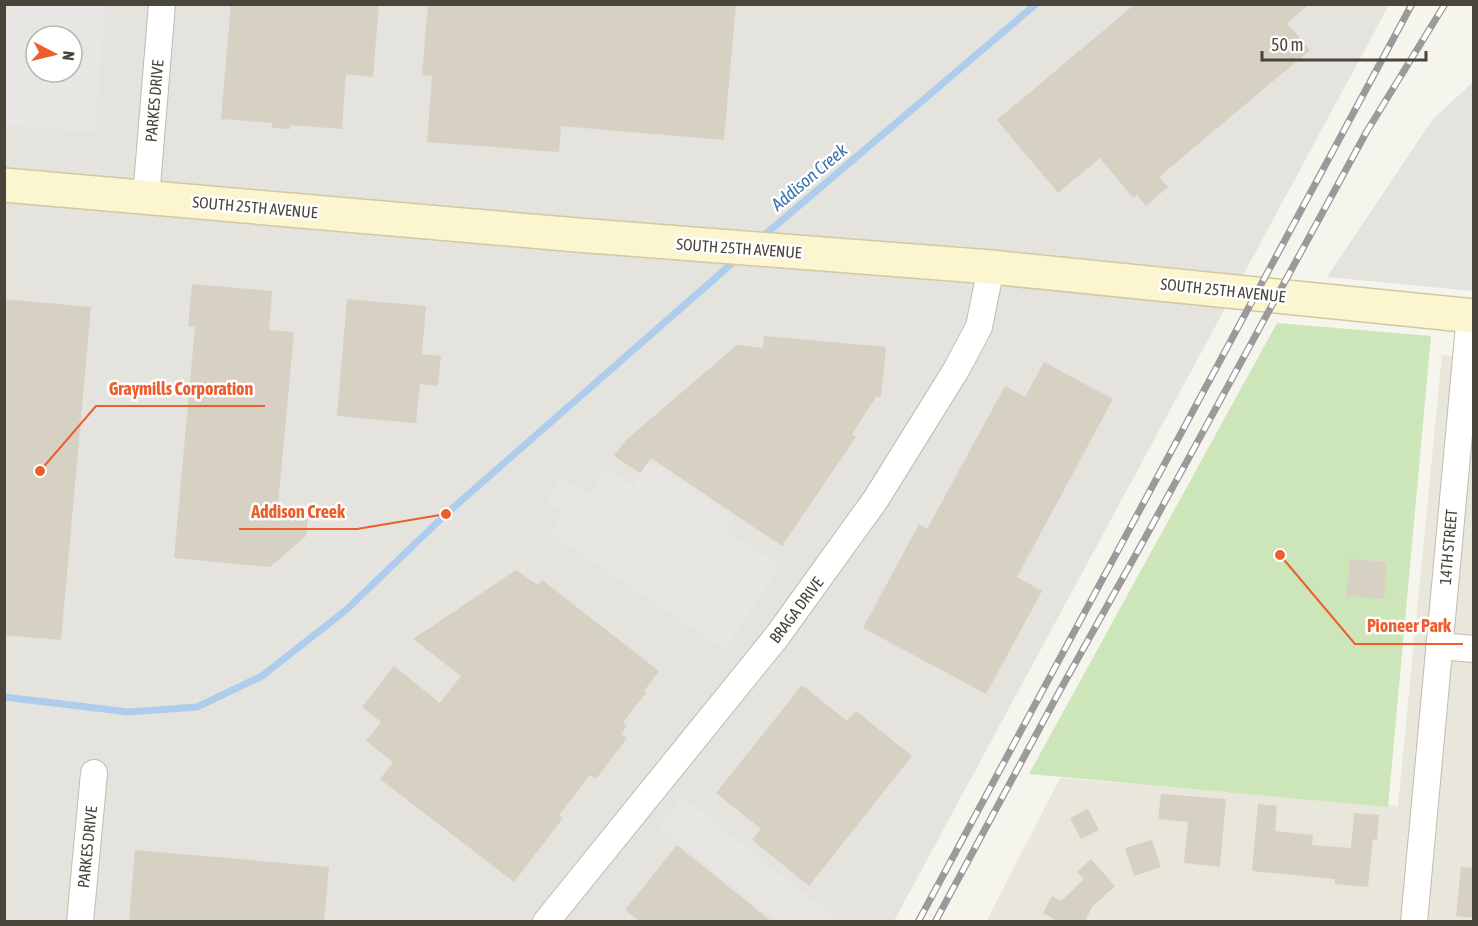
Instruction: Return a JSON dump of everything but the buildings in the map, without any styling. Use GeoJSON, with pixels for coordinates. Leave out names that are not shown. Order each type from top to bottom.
{"type":"FeatureCollection","features":[{"type":"Feature","properties":{"kind":"main road","name":"SOUTH 25TH AVENUE"},"geometry":{"type":"LineString","coordinates":[[4,185],[659,242],[992,267],[1472,316]]}},
{"type":"Feature","properties":{"kind":"street","name":"PARKES DRIVE"},"geometry":{"type":"LineString","coordinates":[[146,198],[162,4]]}},
{"type":"Feature","properties":{"kind":"street","name":"BRAGA DRIVE"},"geometry":{"type":"LineString","coordinates":[[546,921],[778,635],[876,499],[956,370],[979,327],[992,267]]}},
{"type":"Feature","properties":{"kind":"street","name":"14TH STREET"},"geometry":{"type":"LineString","coordinates":[[1414,921],[1472,316]]}},
{"type":"Feature","properties":{"kind":"street"},"geometry":{"type":"LineString","coordinates":[[1439,646],[1473,650]]}},
{"type":"Feature","properties":{"kind":"street","name":"PARKES DRIVE"},"geometry":{"type":"LineString","coordinates":[[80,921],[94,773]]}},
{"type":"Feature","properties":{"kind":"shaded area"},"geometry":{"type":"Polygon","coordinates":[[[4,5],[106,5],[94,132],[5,125],[4,5]]]}},
{"type":"Feature","properties":{"kind":"shaded area"},"geometry":{"type":"Polygon","coordinates":[[[5,5],[1389,5],[894,921],[5,922],[5,5]]]}},
{"type":"Feature","properties":{"kind":"shaded area"},"geometry":{"type":"Polygon","coordinates":[[[1473,82],[1473,291],[1327,277],[1433,119],[1473,82]]]}},
{"type":"Feature","properties":{"kind":"shaded area"},"geometry":{"type":"Polygon","coordinates":[[[1442,355],[1473,358],[1473,921],[986,922],[1060,778],[1398,806],[1442,355]]]}},
{"type":"Feature","properties":{"kind":"shaded area"},"geometry":{"type":"Polygon","coordinates":[[[649,461],[734,517],[726,530],[780,566],[724,649],[552,534],[563,512],[545,499],[561,477],[589,494],[607,469],[634,486],[649,461]]]}},
{"type":"Feature","properties":{"kind":"shaded area"},"geometry":{"type":"Polygon","coordinates":[[[682,797],[839,921],[778,921],[658,826],[682,797]]]}},
{"type":"Feature","properties":{"kind":"green space"},"geometry":{"type":"Polygon","coordinates":[[[1277,323],[1431,336],[1388,807],[1029,774],[1277,323]]]}},
{"type":"Feature","properties":{"kind":"waterway","name":"Addison Creek"},"geometry":{"type":"LineString","coordinates":[[761,238],[1036,4]]}},
{"type":"Feature","properties":{"kind":"waterway","name":"Addison Creek"},"geometry":{"type":"LineString","coordinates":[[4,697],[129,712],[197,707],[262,676],[346,610],[446,514],[737,259]]}},
{"type":"Feature","properties":{"kind":"railway"},"geometry":{"type":"LineString","coordinates":[[918,922],[1412,4]]}},
{"type":"Feature","properties":{"kind":"railway"},"geometry":{"type":"LineString","coordinates":[[935,922],[1367,131],[1445,4]]}},
{"type":"Feature","properties":{"kind":"place","name":"Graymills Corporation"},"geometry":{"type":"Point","coordinates":[40,471]}},
{"type":"Feature","properties":{"kind":"place","name":"Addison Creek"},"geometry":{"type":"Point","coordinates":[446,514]}},
{"type":"Feature","properties":{"kind":"place","name":"Pioneer Park"},"geometry":{"type":"Point","coordinates":[1280,555]}}]}
